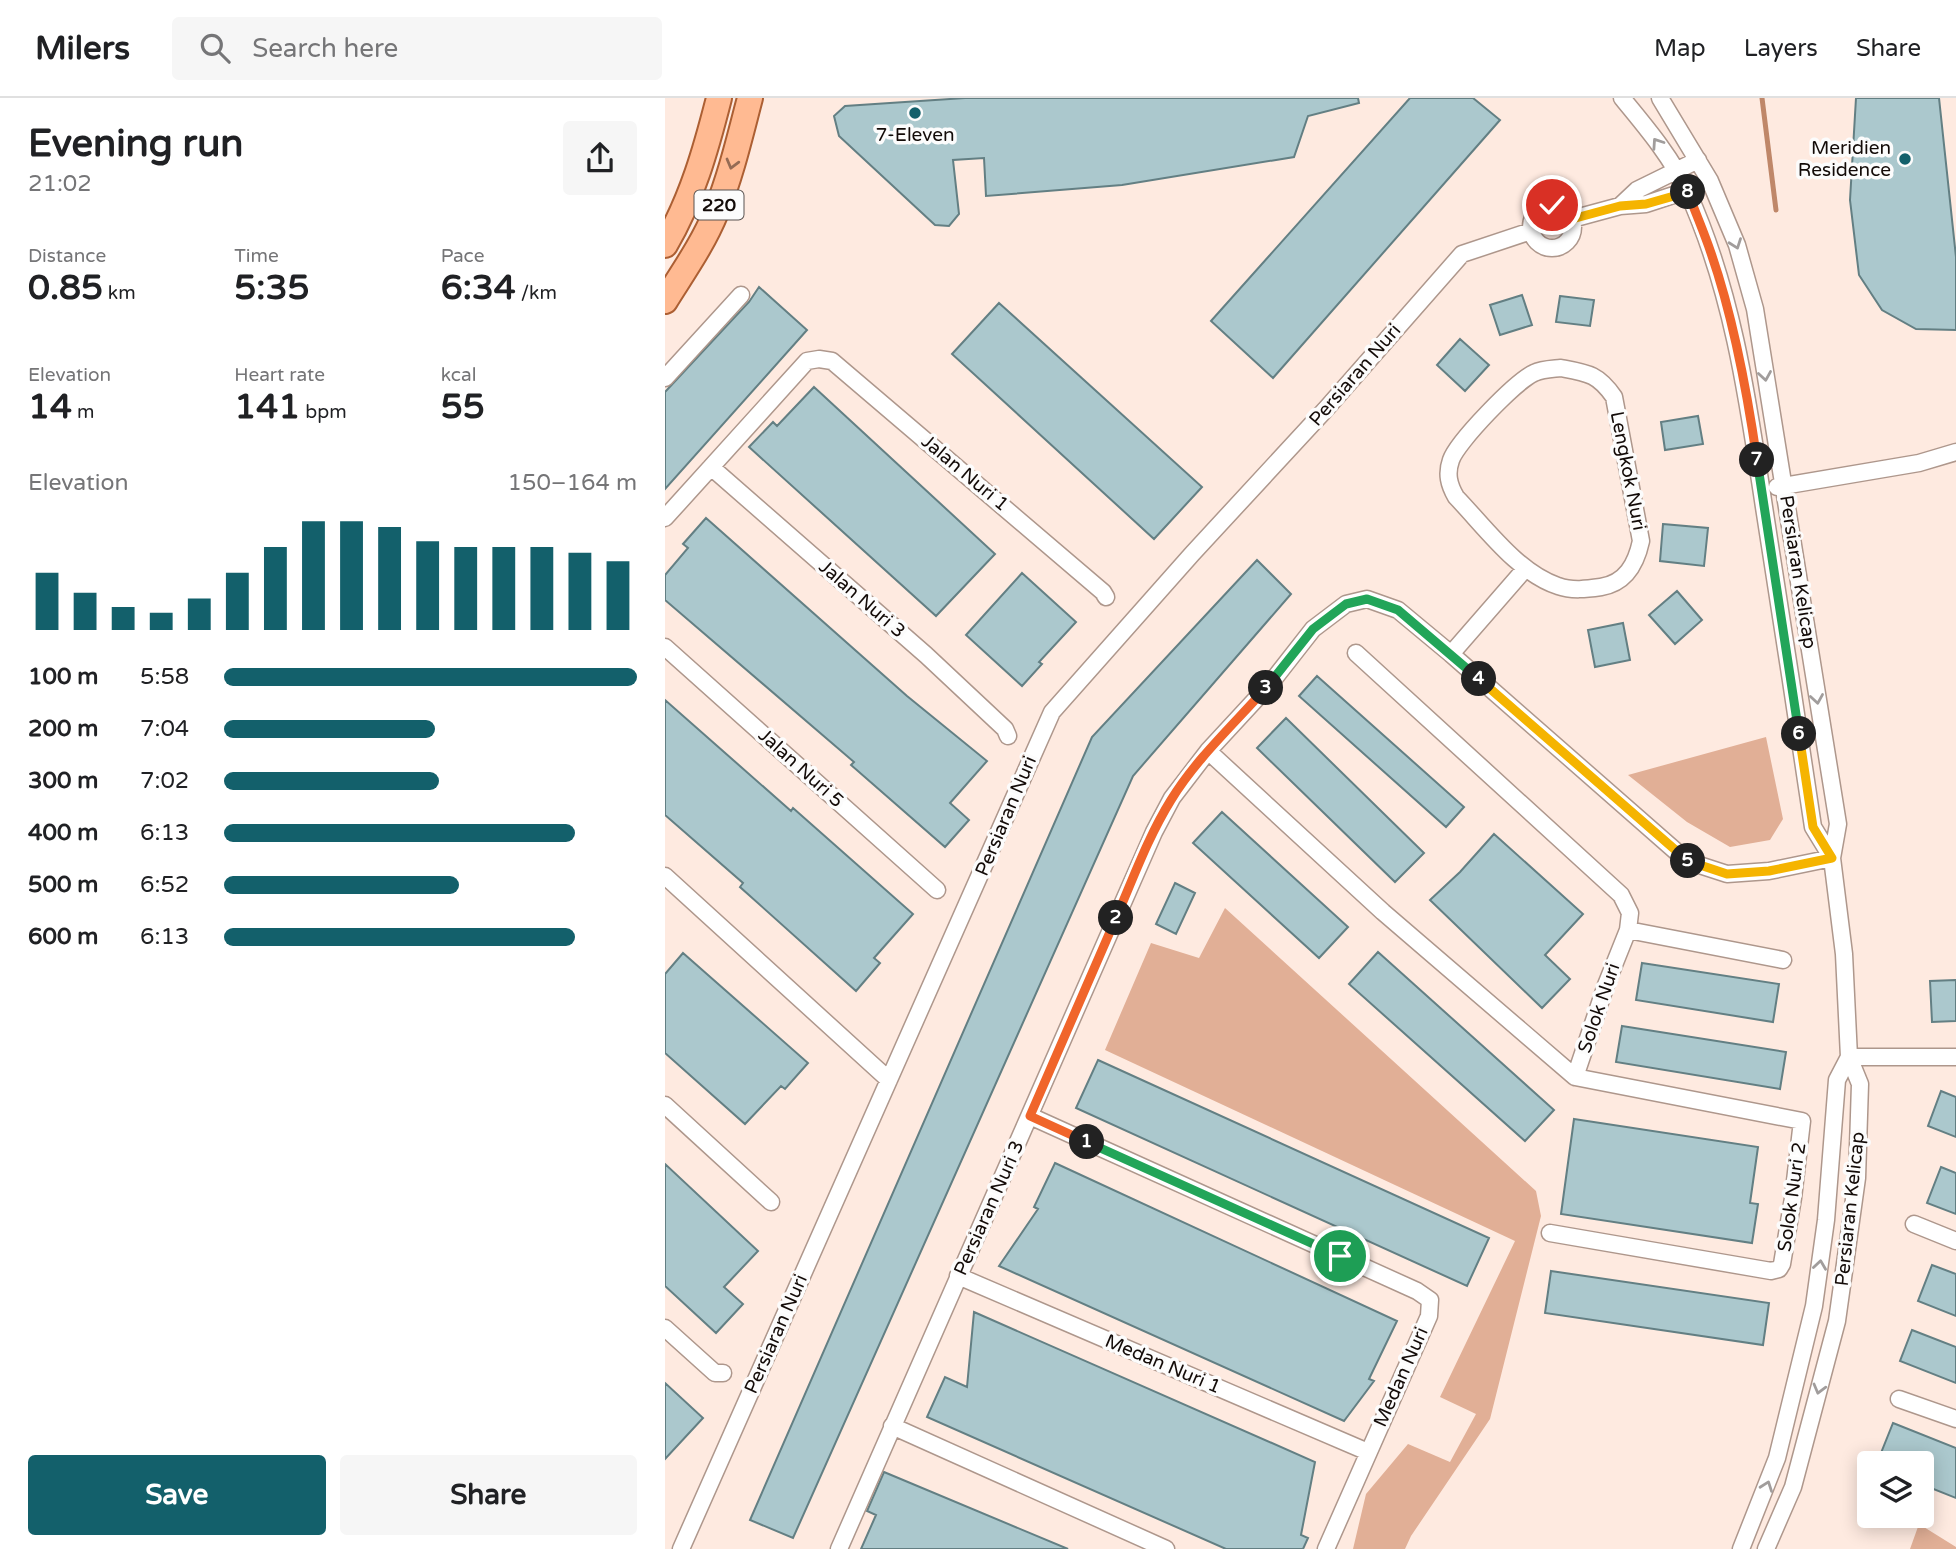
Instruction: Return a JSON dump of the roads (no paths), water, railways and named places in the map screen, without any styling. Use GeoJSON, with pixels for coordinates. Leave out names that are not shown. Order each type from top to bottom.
{"type":"FeatureCollection","features":[{"type":"Feature","properties":{"kind":"main road","name":"220"},"geometry":{"type":"LineString","coordinates":[[665,246],[684,210],[696,179],[719,98]]}},
{"type":"Feature","properties":{"kind":"main road","name":"220"},"geometry":{"type":"LineString","coordinates":[[665,301],[697,250],[715,214],[728,179],[750,98]]}},
{"type":"Feature","properties":{"kind":"street","name":"Persiaran Kelicap"},"geometry":{"type":"LineString","coordinates":[[1622,98],[1657,141],[1687,191],[1711,253],[1729,316],[1751,418],[1813,827],[1832,858]]}},
{"type":"Feature","properties":{"kind":"street","name":"Persiaran Kelicap"},"geometry":{"type":"LineString","coordinates":[[1660,98],[1710,181],[1737,245],[1755,309],[1838,824],[1832,858],[1844,954],[1849,1057],[1860,1084],[1857,1178],[1837,1321],[1793,1487],[1766,1549]]}},
{"type":"Feature","properties":{"kind":"street"},"geometry":{"type":"LineString","coordinates":[[1620,206],[1637,190],[1698,160]]}},
{"type":"Feature","properties":{"kind":"street"},"geometry":{"type":"LineString","coordinates":[[1572,219],[1620,206],[1646,204],[1710,181]]}},
{"type":"Feature","properties":{"kind":"street"},"geometry":{"type":"LineString","coordinates":[[1552,205],[1564,210],[1572,219],[1573,227],[1567,241],[1553,248],[1539,244],[1531,231],[1532,218],[1546,206],[1552,205]]}},
{"type":"Feature","properties":{"kind":"street","name":"Persiaran Nuri"},"geometry":{"type":"LineString","coordinates":[[681,1549],[1052,712],[1462,254],[1531,231]]}},
{"type":"Feature","properties":{"kind":"street"},"geometry":{"type":"LineString","coordinates":[[665,378],[741,295]]}},
{"type":"Feature","properties":{"kind":"street","name":"Jalan Nuri 1"},"geometry":{"type":"LineString","coordinates":[[711,467],[807,361],[832,361],[1036,533],[1106,597]]}},
{"type":"Feature","properties":{"kind":"street","name":"Lengkok Nuri"},"geometry":{"type":"LineString","coordinates":[[1561,368],[1587,373],[1602,381],[1614,397],[1641,541],[1638,559],[1626,577],[1607,586],[1583,589],[1559,586],[1525,569],[1456,497],[1449,486],[1451,460],[1459,446],[1520,380],[1536,371],[1561,368]]}},
{"type":"Feature","properties":{"kind":"street"},"geometry":{"type":"LineString","coordinates":[[1762,489],[1919,463],[1956,452]]}},
{"type":"Feature","properties":{"kind":"street"},"geometry":{"type":"LineString","coordinates":[[665,518],[711,467]]}},
{"type":"Feature","properties":{"kind":"street","name":"Jalan Nuri 3"},"geometry":{"type":"LineString","coordinates":[[711,467],[926,655],[1005,729],[1008,736]]}},
{"type":"Feature","properties":{"kind":"street"},"geometry":{"type":"LineString","coordinates":[[1451,654],[1525,569]]}},
{"type":"Feature","properties":{"kind":"street","name":"Persiaran Nuri 3"},"geometry":{"type":"LineString","coordinates":[[839,1549],[1154,832],[1172,798],[1209,751],[1270,684],[1313,629],[1346,604],[1367,599],[1398,610],[1687,861],[1727,874],[1769,871],[1832,858]]}},
{"type":"Feature","properties":{"kind":"street","name":"Jalan Nuri 5"},"geometry":{"type":"LineString","coordinates":[[665,647],[937,890]]}},
{"type":"Feature","properties":{"kind":"street"},"geometry":{"type":"LineString","coordinates":[[1356,653],[1621,895],[1630,913],[1628,930],[1783,960]]}},
{"type":"Feature","properties":{"kind":"street","name":"Solok Nuri"},"geometry":{"type":"LineString","coordinates":[[1209,751],[1383,912],[1575,1077],[1628,930]]}},
{"type":"Feature","properties":{"kind":"street"},"geometry":{"type":"LineString","coordinates":[[665,876],[890,1080]]}},
{"type":"Feature","properties":{"kind":"street","name":"Persiaran Kelicap"},"geometry":{"type":"LineString","coordinates":[[1741,1549],[1777,1458],[1814,1306],[1826,1220],[1837,1080],[1849,1057]]}},
{"type":"Feature","properties":{"kind":"street"},"geometry":{"type":"LineString","coordinates":[[1849,1057],[1956,1057]]}},
{"type":"Feature","properties":{"kind":"street","name":"Solok Nuri 2"},"geometry":{"type":"LineString","coordinates":[[1550,1233],[1771,1271],[1779,1269],[1782,1264],[1791,1211],[1802,1121],[1575,1077]]}},
{"type":"Feature","properties":{"kind":"street"},"geometry":{"type":"LineString","coordinates":[[665,1105],[771,1202]]}},
{"type":"Feature","properties":{"kind":"street","name":"Medan Nuri"},"geometry":{"type":"LineString","coordinates":[[1030,1116],[1417,1290],[1430,1300],[1429,1316],[1326,1549]]}},
{"type":"Feature","properties":{"kind":"street"},"geometry":{"type":"LineString","coordinates":[[1914,1224],[1956,1241]]}},
{"type":"Feature","properties":{"kind":"street","name":"Medan Nuri 1"},"geometry":{"type":"LineString","coordinates":[[958,1276],[1368,1452]]}},
{"type":"Feature","properties":{"kind":"street"},"geometry":{"type":"LineString","coordinates":[[665,1328],[715,1373],[723,1373]]}},
{"type":"Feature","properties":{"kind":"street"},"geometry":{"type":"LineString","coordinates":[[1803,1356],[1826,1362]]}},
{"type":"Feature","properties":{"kind":"street"},"geometry":{"type":"LineString","coordinates":[[1899,1399],[1956,1419]]}},
{"type":"Feature","properties":{"kind":"street"},"geometry":{"type":"LineString","coordinates":[[892,1426],[1166,1549]]}},
{"type":"Feature","properties":{"kind":"waterway"},"geometry":{"type":"LineString","coordinates":[[1762,98],[1776,210]]}},
{"type":"Feature","properties":{"kind":"place","name":"7-Eleven"},"geometry":{"type":"Point","coordinates":[915,113]}},
{"type":"Feature","properties":{"kind":"place","name":"Meridien Residence"},"geometry":{"type":"Point","coordinates":[1905,159]}}]}
